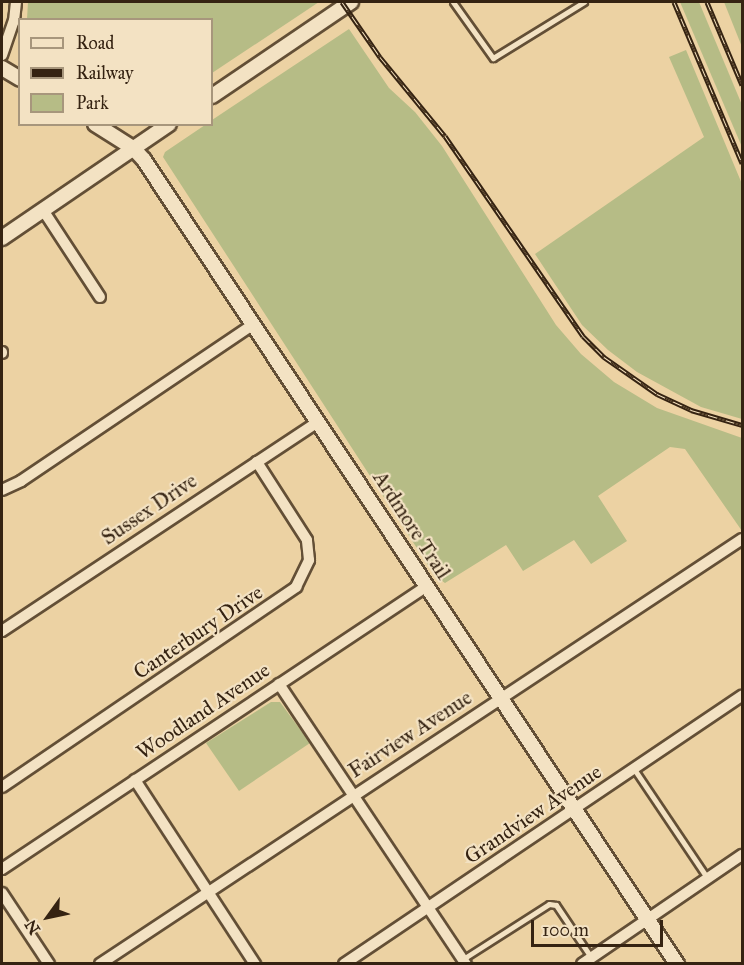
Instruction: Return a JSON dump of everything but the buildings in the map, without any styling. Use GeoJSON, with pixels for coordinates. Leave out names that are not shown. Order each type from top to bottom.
{"type":"FeatureCollection","features":[{"type":"Feature","properties":{"kind":"street"},"geometry":{"type":"LineString","coordinates":[[2,55],[14,21],[16,2]]}},
{"type":"Feature","properties":{"kind":"street"},"geometry":{"type":"LineString","coordinates":[[213,95],[351,2]]}},
{"type":"Feature","properties":{"kind":"street"},"geometry":{"type":"LineString","coordinates":[[2,68],[18,78]]}},
{"type":"Feature","properties":{"kind":"street","name":"Ardmore Trail"},"geometry":{"type":"LineString","coordinates":[[98,126],[133,148],[319,421],[677,963]]}},
{"type":"Feature","properties":{"kind":"street"},"geometry":{"type":"LineString","coordinates":[[2,238],[166,126]]}},
{"type":"Feature","properties":{"kind":"street"},"geometry":{"type":"LineString","coordinates":[[43,210],[100,297]]}},
{"type":"Feature","properties":{"kind":"street"},"geometry":{"type":"LineString","coordinates":[[2,490],[21,481],[254,324]]}},
{"type":"Feature","properties":{"kind":"street","name":"Sussex Drive"},"geometry":{"type":"LineString","coordinates":[[2,631],[319,421]]}},
{"type":"Feature","properties":{"kind":"street","name":"Canterbury Drive"},"geometry":{"type":"LineString","coordinates":[[2,787],[296,587],[309,560],[307,540],[257,462]]}},
{"type":"Feature","properties":{"kind":"street","name":"Fairview Avenue"},"geometry":{"type":"LineString","coordinates":[[100,963],[742,539]]}},
{"type":"Feature","properties":{"kind":"street","name":"Woodland Avenue"},"geometry":{"type":"LineString","coordinates":[[2,869],[427,586]]}},
{"type":"Feature","properties":{"kind":"street"},"geometry":{"type":"LineString","coordinates":[[279,684],[465,961]]}},
{"type":"Feature","properties":{"kind":"street","name":"Grandview Avenue"},"geometry":{"type":"LineString","coordinates":[[344,963],[429,909],[742,696]]}},
{"type":"Feature","properties":{"kind":"street"},"geometry":{"type":"LineString","coordinates":[[135,780],[255,963]]}},
{"type":"Feature","properties":{"kind":"street"},"geometry":{"type":"LineString","coordinates":[[586,960],[649,921],[742,855]]}},
{"type":"Feature","properties":{"kind":"street"},"geometry":{"type":"LineString","coordinates":[[2,893],[49,963]]}},
{"type":"Feature","properties":{"kind":"lane"},"geometry":{"type":"LineString","coordinates":[[453,2],[493,58],[584,2]]}},
{"type":"Feature","properties":{"kind":"lane"},"geometry":{"type":"LineString","coordinates":[[634,769],[708,879]]}},
{"type":"Feature","properties":{"kind":"lane"},"geometry":{"type":"LineString","coordinates":[[465,961],[549,904],[556,905],[586,960]]}},
{"type":"Feature","properties":{"kind":"green space"},"geometry":{"type":"Polygon","coordinates":[[[28,2],[319,2],[213,72],[213,18],[27,18],[28,2]]]}},
{"type":"Feature","properties":{"kind":"green space"},"geometry":{"type":"Polygon","coordinates":[[[680,2],[699,2],[742,105],[742,147],[680,2]]]}},
{"type":"Feature","properties":{"kind":"green space"},"geometry":{"type":"Polygon","coordinates":[[[724,2],[742,2],[742,47],[724,2]]]}},
{"type":"Feature","properties":{"kind":"green space"},"geometry":{"type":"Polygon","coordinates":[[[349,29],[389,88],[415,112],[442,146],[556,325],[581,354],[614,382],[657,408],[742,438],[742,531],[685,449],[670,447],[598,496],[627,541],[591,564],[574,540],[523,571],[506,545],[445,583],[435,576],[163,157],[165,152],[204,126],[213,126],[213,119],[349,29]]]}},
{"type":"Feature","properties":{"kind":"green space"},"geometry":{"type":"Polygon","coordinates":[[[686,50],[742,184],[742,419],[701,407],[637,372],[608,350],[582,325],[535,254],[704,137],[669,57],[686,50]]]}},
{"type":"Feature","properties":{"kind":"green space"},"geometry":{"type":"Polygon","coordinates":[[[271,702],[280,702],[310,743],[239,791],[206,743],[271,702]]]}},
{"type":"Feature","properties":{"kind":"railway"},"geometry":{"type":"LineString","coordinates":[[342,2],[380,57],[445,136],[583,336],[604,357],[657,394],[691,410],[742,425]]}},
{"type":"Feature","properties":{"kind":"railway"},"geometry":{"type":"LineString","coordinates":[[674,2],[742,163]]}},
{"type":"Feature","properties":{"kind":"railway"},"geometry":{"type":"LineString","coordinates":[[707,2],[742,85]]}}]}
